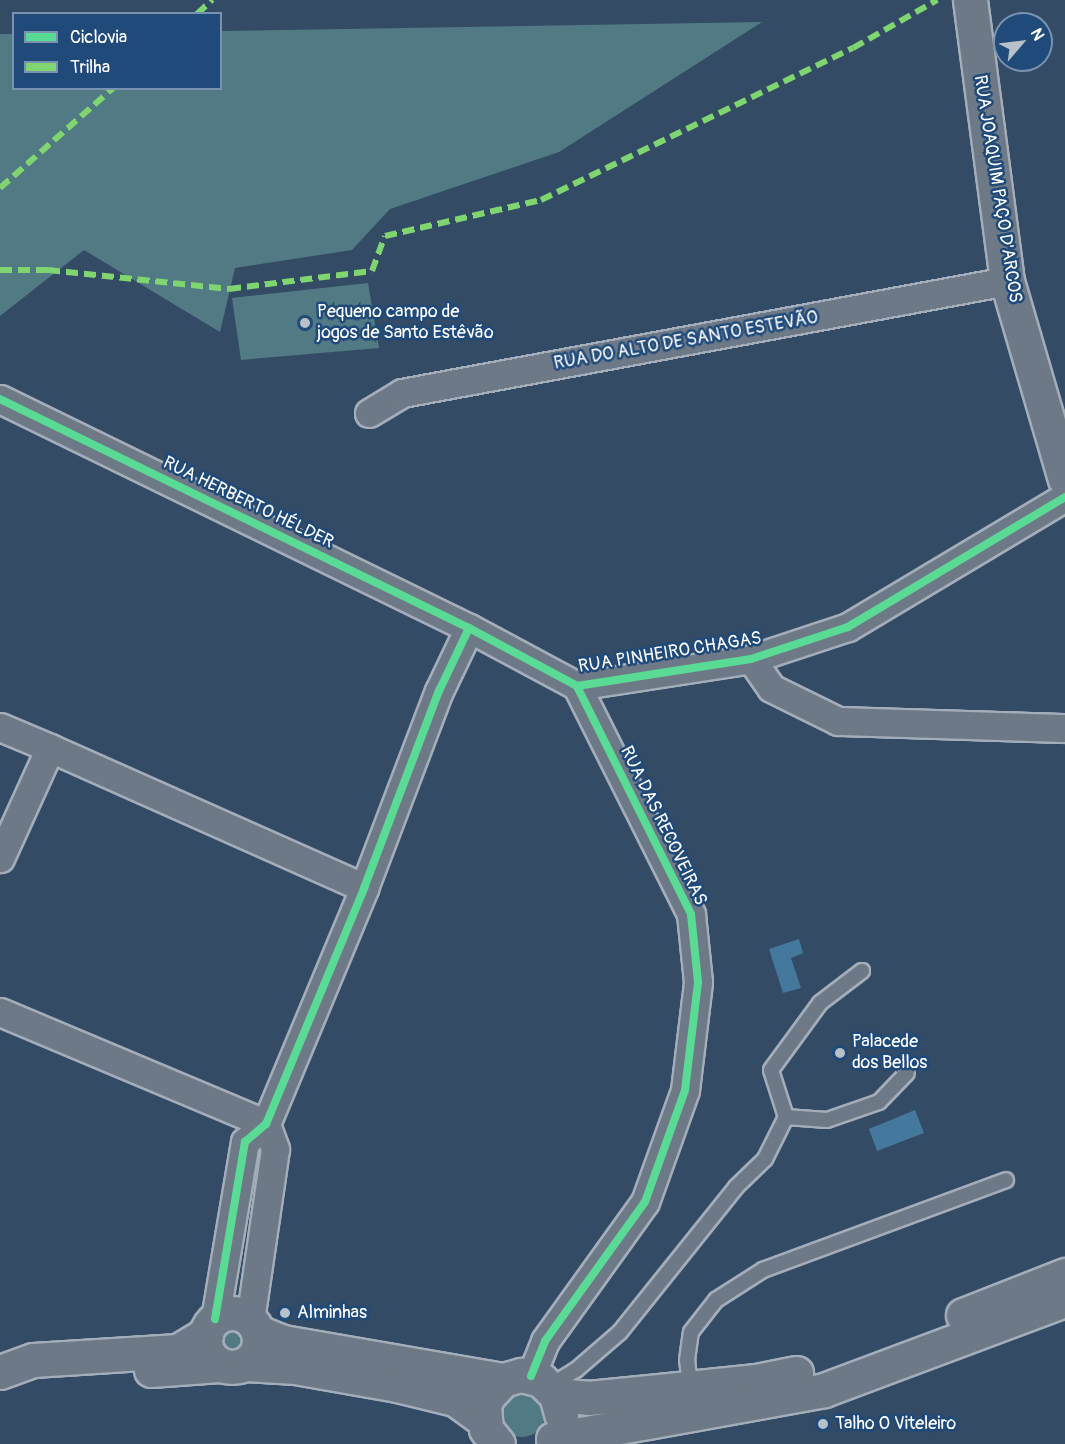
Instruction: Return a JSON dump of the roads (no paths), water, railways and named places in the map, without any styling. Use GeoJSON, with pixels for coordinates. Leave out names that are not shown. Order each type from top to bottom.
{"type":"FeatureCollection","features":[{"type":"Feature","properties":{"kind":"main road","name":"RUA JOAQUIM PAÇO D'ARCOS"},"geometry":{"type":"LineString","coordinates":[[970,0],[1007,281],[1065,479]]}},
{"type":"Feature","properties":{"kind":"main road"},"geometry":{"type":"LineString","coordinates":[[7,1370],[33,1360],[178,1351],[211,1327],[237,1313],[254,1326],[283,1342],[535,1384],[588,1398],[756,1381],[825,1366],[1065,1275]]}},
{"type":"Feature","properties":{"kind":"main road"},"geometry":{"type":"LineString","coordinates":[[550,1441],[824,1390],[1065,1300]]}},
{"type":"Feature","properties":{"kind":"main road"},"geometry":{"type":"LineString","coordinates":[[233,1365],[258,1350],[254,1326]]}},
{"type":"Feature","properties":{"kind":"main road"},"geometry":{"type":"LineString","coordinates":[[211,1327],[207,1352],[233,1365]]}},
{"type":"Feature","properties":{"kind":"main road"},"geometry":{"type":"LineString","coordinates":[[7,1370],[32,1378],[233,1365],[295,1367],[397,1385],[454,1399],[491,1436]]}},
{"type":"Feature","properties":{"kind":"main road"},"geometry":{"type":"LineString","coordinates":[[491,1436],[487,1397],[535,1384]]}},
{"type":"Feature","properties":{"kind":"main road"},"geometry":{"type":"LineString","coordinates":[[535,1384],[561,1417],[550,1441]]}},
{"type":"Feature","properties":{"kind":"street","name":"RUA DO ALTO DE SANTO ESTEVÃO"},"geometry":{"type":"LineString","coordinates":[[369,413],[402,393],[1007,281]]}},
{"type":"Feature","properties":{"kind":"street","name":"RUA HERBERTO HÉLDER"},"geometry":{"type":"LineString","coordinates":[[7,402],[469,628]]}},
{"type":"Feature","properties":{"kind":"street","name":"RUA PINHEIRO CHAGAS"},"geometry":{"type":"LineString","coordinates":[[469,628],[577,686],[751,659],[848,627],[1065,497]]}},
{"type":"Feature","properties":{"kind":"street"},"geometry":{"type":"LineString","coordinates":[[211,1327],[245,1142],[266,1124],[364,888],[439,691],[469,628]]}},
{"type":"Feature","properties":{"kind":"street"},"geometry":{"type":"LineString","coordinates":[[751,659],[771,688],[838,721],[1065,728]]}},
{"type":"Feature","properties":{"kind":"street","name":"RUA DAS RECOVEIRAS"},"geometry":{"type":"LineString","coordinates":[[535,1384],[545,1341],[645,1202],[685,1090],[698,982],[691,914],[577,686]]}},
{"type":"Feature","properties":{"kind":"street"},"geometry":{"type":"LineString","coordinates":[[0,727],[364,888]]}},
{"type":"Feature","properties":{"kind":"street"},"geometry":{"type":"LineString","coordinates":[[0,858],[50,748]]}},
{"type":"Feature","properties":{"kind":"street"},"geometry":{"type":"LineString","coordinates":[[0,1012],[266,1124],[275,1149],[254,1326]]}},
{"type":"Feature","properties":{"kind":"lane"},"geometry":{"type":"LineString","coordinates":[[535,1384],[576,1370],[620,1332],[736,1187],[765,1159],[786,1117],[771,1070],[820,1003],[862,971]]}},
{"type":"Feature","properties":{"kind":"lane"},"geometry":{"type":"LineString","coordinates":[[786,1117],[827,1120],[879,1102],[907,1073]]}},
{"type":"Feature","properties":{"kind":"lane"},"geometry":{"type":"LineString","coordinates":[[690,1387],[687,1360],[691,1332],[716,1300],[763,1270],[1006,1180]]}},
{"type":"Feature","properties":{"kind":"water"},"geometry":{"type":"Polygon","coordinates":[[[799,939],[803,953],[791,958],[801,988],[783,993],[769,949],[799,939]]]}},
{"type":"Feature","properties":{"kind":"water"},"geometry":{"type":"Polygon","coordinates":[[[915,1110],[924,1133],[877,1151],[869,1129],[915,1110]]]}},
{"type":"Feature","properties":{"kind":"place","name":"Pequeno campo de jogos de Santo Estêvão"},"geometry":{"type":"Point","coordinates":[305,323]}},
{"type":"Feature","properties":{"kind":"place","name":"Palacede dos Bellos"},"geometry":{"type":"Point","coordinates":[840,1053]}},
{"type":"Feature","properties":{"kind":"place","name":"Alminhas"},"geometry":{"type":"Point","coordinates":[285,1313]}},
{"type":"Feature","properties":{"kind":"place","name":"Talho O Viteleiro"},"geometry":{"type":"Point","coordinates":[823,1424]}}]}
